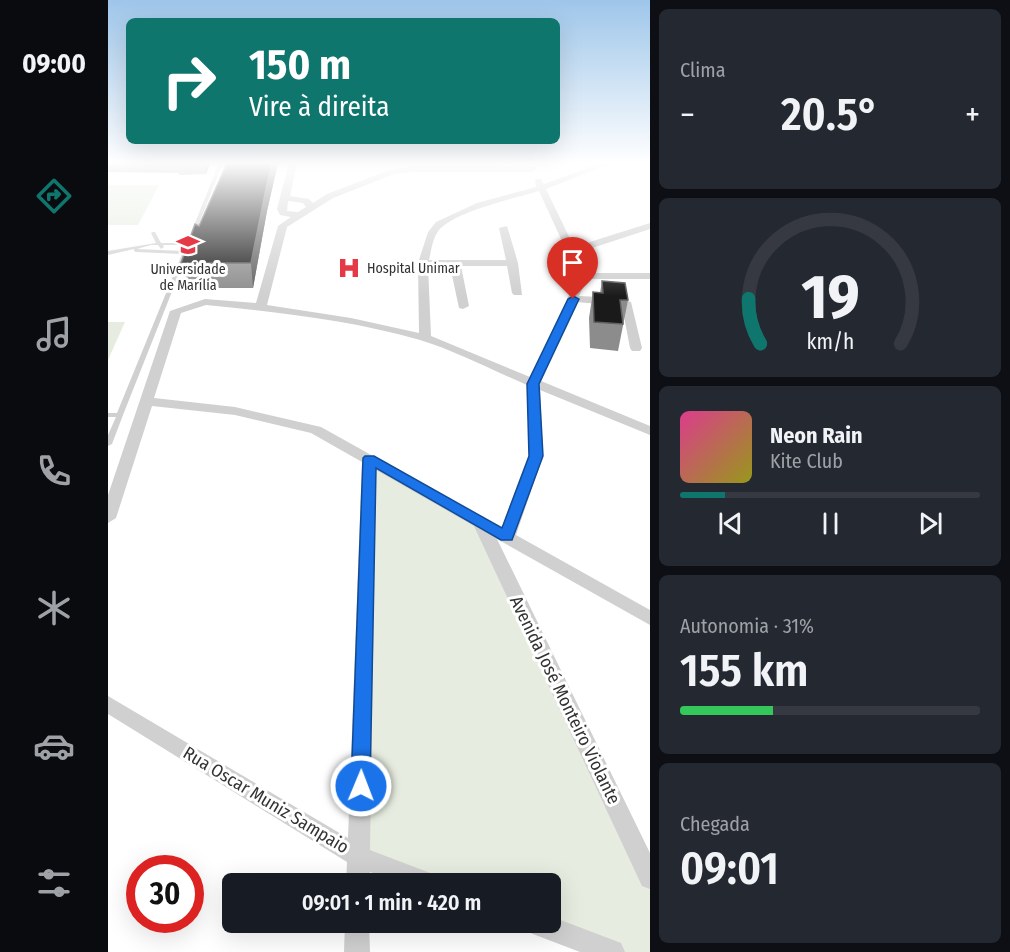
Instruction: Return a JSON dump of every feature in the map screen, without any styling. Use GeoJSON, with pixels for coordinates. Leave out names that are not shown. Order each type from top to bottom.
{"type":"FeatureCollection","features":[{"type":"Feature","properties":{"kind":"street"},"geometry":{"type":"LineString","coordinates":[[284,207],[283,213],[297,215]]}},
{"type":"Feature","properties":{"kind":"street"},"geometry":{"type":"LineString","coordinates":[[261,307],[283,226],[310,207]]}},
{"type":"Feature","properties":{"kind":"street"},"geometry":{"type":"LineString","coordinates":[[425,338],[423,263],[431,234],[439,224],[475,207]]}},
{"type":"Feature","properties":{"kind":"street"},"geometry":{"type":"LineString","coordinates":[[507,537],[536,456],[533,384],[583,276],[551,207]]}},
{"type":"Feature","properties":{"kind":"street"},"geometry":{"type":"LineString","coordinates":[[573,251],[650,226]]}},
{"type":"Feature","properties":{"kind":"street"},"geometry":{"type":"LineString","coordinates":[[504,228],[518,293]]}},
{"type":"Feature","properties":{"kind":"street"},"geometry":{"type":"LineString","coordinates":[[423,263],[513,263]]}},
{"type":"Feature","properties":{"kind":"street"},"geometry":{"type":"LineString","coordinates":[[454,264],[463,306]]}},
{"type":"Feature","properties":{"kind":"street"},"geometry":{"type":"LineString","coordinates":[[583,276],[650,276]]}},
{"type":"Feature","properties":{"kind":"street"},"geometry":{"type":"LineString","coordinates":[[573,299],[618,301],[627,304],[636,348]]}},
{"type":"Feature","properties":{"kind":"street"},"geometry":{"type":"LineString","coordinates":[[108,518],[176,311],[205,302],[261,307],[351,321],[425,338],[650,431]]}},
{"type":"Feature","properties":{"kind":"street"},"geometry":{"type":"LineString","coordinates":[[147,401],[235,411],[316,430],[650,618]]}},
{"type":"Feature","properties":{"kind":"street"},"geometry":{"type":"LineString","coordinates":[[358,873],[369,458]]}},
{"type":"Feature","properties":{"kind":"street","name":"Avenida José Monteiro Violante"},"geometry":{"type":"LineString","coordinates":[[480,521],[650,878]]}},
{"type":"Feature","properties":{"kind":"street","name":"Rua Oscar Muniz Sampaio"},"geometry":{"type":"LineString","coordinates":[[108,704],[359,857],[401,873]]}},
{"type":"Feature","properties":{"kind":"street"},"geometry":{"type":"LineString","coordinates":[[561,932],[612,952]]}},
{"type":"Feature","properties":{"kind":"street"},"geometry":{"type":"LineString","coordinates":[[357,933],[357,952]]}},
{"type":"Feature","properties":{"kind":"lane"},"geometry":{"type":"LineString","coordinates":[[108,444],[203,207]]}},
{"type":"Feature","properties":{"kind":"lane"},"geometry":{"type":"LineString","coordinates":[[153,233],[162,251]]}},
{"type":"Feature","properties":{"kind":"lane"},"geometry":{"type":"LineString","coordinates":[[108,253],[160,244],[188,244]]}},
{"type":"Feature","properties":{"kind":"lane"},"geometry":{"type":"LineString","coordinates":[[123,249],[183,253]]}},
{"type":"Feature","properties":{"kind":"lane"},"geometry":{"type":"LineString","coordinates":[[108,415],[120,415]]}},
{"type":"Feature","properties":{"kind":"shaded area"},"geometry":{"type":"Polygon","coordinates":[[[108,207],[147,207],[138,225],[108,225],[108,207]]]}},
{"type":"Feature","properties":{"kind":"shaded area"},"geometry":{"type":"Polygon","coordinates":[[[108,322],[125,322],[108,360],[108,322]]]}},
{"type":"Feature","properties":{"kind":"shaded area"},"geometry":{"type":"Polygon","coordinates":[[[369,458],[480,521],[650,878],[650,952],[612,952],[561,927],[561,873],[403,873],[359,857],[369,458]]]}},
{"type":"Feature","properties":{"kind":"building"},"geometry":{"type":"Polygon","coordinates":[[[207,207],[262,207],[251,263],[181,263],[195,224],[199,226],[207,207]]]}},
{"type":"Feature","properties":{"kind":"building"},"geometry":{"type":"Polygon","coordinates":[[[602,281],[625,283],[628,300],[620,300],[623,324],[594,322],[593,292],[603,293],[602,281]]]}},
{"type":"Feature","properties":{"kind":"place","name":"Universidade de Marília"},"geometry":{"type":"Point","coordinates":[188,245]}},
{"type":"Feature","properties":{"kind":"place","name":"Hospital Unimar"},"geometry":{"type":"Point","coordinates":[349,268]}},
{"type":"Feature","properties":{"kind":"route"},"geometry":{"type":"LineString","coordinates":[[361,786],[369,458],[507,537],[536,456],[533,384],[573,299]]}}]}
